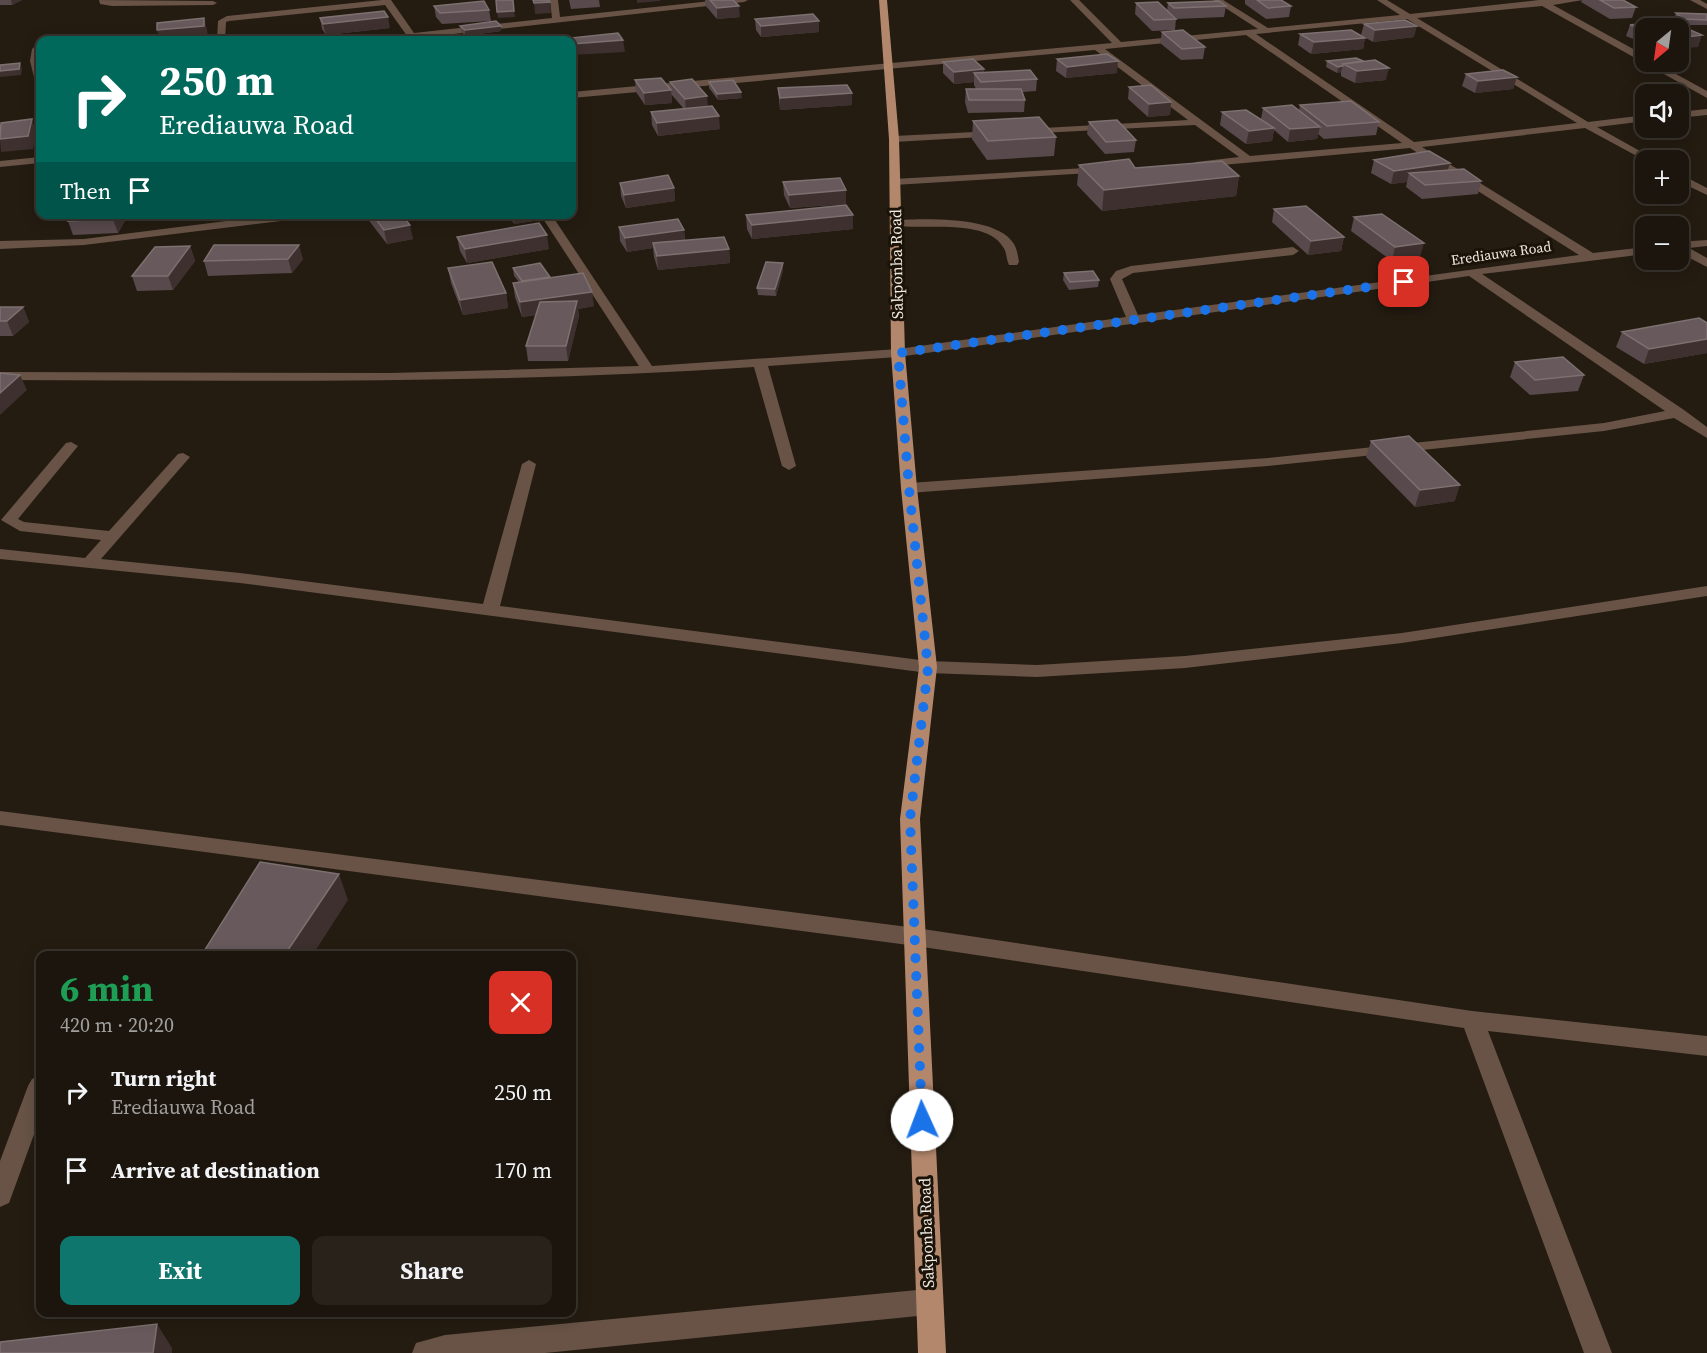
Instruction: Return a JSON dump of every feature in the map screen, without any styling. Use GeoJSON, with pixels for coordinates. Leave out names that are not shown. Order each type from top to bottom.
{"type":"FeatureCollection","features":[{"type":"Feature","properties":{"kind":"main road","name":"Sakponba Road"},"geometry":{"type":"LineString","coordinates":[[883,0],[886,68],[894,139],[898,353],[909,488],[928,668],[910,819],[928,1302],[932,1353]]}},
{"type":"Feature","properties":{"kind":"street"},"geometry":{"type":"LineString","coordinates":[[103,0],[103,2],[112,4],[213,3]]}},
{"type":"Feature","properties":{"kind":"street"},"geometry":{"type":"LineString","coordinates":[[554,0],[556,19]]}},
{"type":"Feature","properties":{"kind":"street"},"geometry":{"type":"LineString","coordinates":[[427,36],[556,19],[706,2],[744,0]]}},
{"type":"Feature","properties":{"kind":"street"},"geometry":{"type":"LineString","coordinates":[[1074,0],[1118,44]]}},
{"type":"Feature","properties":{"kind":"street"},"geometry":{"type":"LineString","coordinates":[[1217,0],[1265,30]]}},
{"type":"Feature","properties":{"kind":"street"},"geometry":{"type":"LineString","coordinates":[[1381,0],[1635,151]]}},
{"type":"Feature","properties":{"kind":"street"},"geometry":{"type":"LineString","coordinates":[[576,95],[886,68],[1540,2],[1579,0]]}},
{"type":"Feature","properties":{"kind":"street"},"geometry":{"type":"LineString","coordinates":[[1694,0],[1707,7]]}},
{"type":"Feature","properties":{"kind":"street"},"geometry":{"type":"LineString","coordinates":[[220,36],[222,21],[227,19],[387,1],[411,36]]}},
{"type":"Feature","properties":{"kind":"street"},"geometry":{"type":"LineString","coordinates":[[1540,2],[1635,54]]}},
{"type":"Feature","properties":{"kind":"street"},"geometry":{"type":"LineString","coordinates":[[1246,31],[1412,145],[1589,256]]}},
{"type":"Feature","properties":{"kind":"street"},"geometry":{"type":"LineString","coordinates":[[1097,47],[1250,161]]}},
{"type":"Feature","properties":{"kind":"street"},"geometry":{"type":"LineString","coordinates":[[36,49],[34,61],[36,68]]}},
{"type":"Feature","properties":{"kind":"street"},"geometry":{"type":"LineString","coordinates":[[1667,72],[1707,94]]}},
{"type":"Feature","properties":{"kind":"street"},"geometry":{"type":"LineString","coordinates":[[1689,114],[1707,112]]}},
{"type":"Feature","properties":{"kind":"street"},"geometry":{"type":"LineString","coordinates":[[1191,165],[1412,145],[1635,119]]}},
{"type":"Feature","properties":{"kind":"street"},"geometry":{"type":"LineString","coordinates":[[1014,133],[1197,122]]}},
{"type":"Feature","properties":{"kind":"street"},"geometry":{"type":"LineString","coordinates":[[894,139],[1002,133]]}},
{"type":"Feature","properties":{"kind":"street"},"geometry":{"type":"LineString","coordinates":[[0,164],[36,159]]}},
{"type":"Feature","properties":{"kind":"street"},"geometry":{"type":"LineString","coordinates":[[894,182],[1120,169]]}},
{"type":"Feature","properties":{"kind":"street"},"geometry":{"type":"LineString","coordinates":[[1689,182],[1707,192]]}},
{"type":"Feature","properties":{"kind":"street"},"geometry":{"type":"LineString","coordinates":[[0,245],[84,242],[273,219]]}},
{"type":"Feature","properties":{"kind":"street"},"geometry":{"type":"LineString","coordinates":[[548,219],[648,370]]}},
{"type":"Feature","properties":{"kind":"street"},"geometry":{"type":"LineString","coordinates":[[895,223],[955,224],[998,235],[1009,246],[1013,262]]}},
{"type":"Feature","properties":{"kind":"street"},"geometry":{"type":"LineString","coordinates":[[1689,245],[1707,243]]}},
{"type":"Feature","properties":{"kind":"street"},"geometry":{"type":"LineString","coordinates":[[1134,320],[1116,279],[1120,274],[1131,270],[1293,251]]}},
{"type":"Feature","properties":{"kind":"street","name":"Erediauwa Road"},"geometry":{"type":"LineString","coordinates":[[0,376],[391,377],[648,370],[898,353],[1471,272],[1635,251]]}},
{"type":"Feature","properties":{"kind":"street"},"geometry":{"type":"LineString","coordinates":[[1689,252],[1707,263]]}},
{"type":"Feature","properties":{"kind":"street"},"geometry":{"type":"LineString","coordinates":[[1471,272],[1707,434]]}},
{"type":"Feature","properties":{"kind":"street"},"geometry":{"type":"LineString","coordinates":[[760,363],[789,466]]}},
{"type":"Feature","properties":{"kind":"street"},"geometry":{"type":"LineString","coordinates":[[909,488],[1268,462],[1604,427],[1678,413]]}},
{"type":"Feature","properties":{"kind":"street"},"geometry":{"type":"LineString","coordinates":[[71,446],[9,520],[20,526],[113,536]]}},
{"type":"Feature","properties":{"kind":"street"},"geometry":{"type":"LineString","coordinates":[[89,563],[183,457]]}},
{"type":"Feature","properties":{"kind":"street"},"geometry":{"type":"LineString","coordinates":[[490,611],[529,464]]}},
{"type":"Feature","properties":{"kind":"street"},"geometry":{"type":"LineString","coordinates":[[0,554],[240,578],[928,668],[1037,671],[1185,662],[1361,643],[1707,591]]}},
{"type":"Feature","properties":{"kind":"street"},"geometry":{"type":"LineString","coordinates":[[0,818],[916,937],[1472,1020],[1707,1046]]}},
{"type":"Feature","properties":{"kind":"street"},"geometry":{"type":"LineString","coordinates":[[1472,1020],[1598,1353]]}},
{"type":"Feature","properties":{"kind":"street"},"geometry":{"type":"LineString","coordinates":[[0,1195],[36,1097]]}},
{"type":"Feature","properties":{"kind":"street"},"geometry":{"type":"LineString","coordinates":[[426,1353],[456,1348],[928,1302]]}},
{"type":"Feature","properties":{"kind":"building"},"geometry":{"type":"Polygon","coordinates":[[[496,0],[513,0],[514,11],[497,12],[496,0]]]}},
{"type":"Feature","properties":{"kind":"building"},"geometry":{"type":"Polygon","coordinates":[[[533,0],[549,0],[550,2],[534,3],[533,0]]]}},
{"type":"Feature","properties":{"kind":"building"},"geometry":{"type":"Polygon","coordinates":[[[710,0],[733,0],[739,6],[717,8],[710,0]]]}},
{"type":"Feature","properties":{"kind":"building"},"geometry":{"type":"Polygon","coordinates":[[[1257,0],[1281,0],[1291,6],[1268,8],[1257,0]]]}},
{"type":"Feature","properties":{"kind":"building"},"geometry":{"type":"Polygon","coordinates":[[[1600,0],[1623,0],[1636,7],[1614,8],[1600,0]]]}},
{"type":"Feature","properties":{"kind":"building"},"geometry":{"type":"Polygon","coordinates":[[[484,1],[489,10],[440,13],[434,6],[484,1]]]}},
{"type":"Feature","properties":{"kind":"building"},"geometry":{"type":"Polygon","coordinates":[[[1219,1],[1226,6],[1174,8],[1168,3],[1219,1]]]}},
{"type":"Feature","properties":{"kind":"building"},"geometry":{"type":"Polygon","coordinates":[[[1158,2],[1176,19],[1154,20],[1136,3],[1158,2]]]}},
{"type":"Feature","properties":{"kind":"building"},"geometry":{"type":"Polygon","coordinates":[[[384,11],[388,17],[323,24],[320,18],[384,11]]]}},
{"type":"Feature","properties":{"kind":"building"},"geometry":{"type":"Polygon","coordinates":[[[1676,13],[1707,14],[1707,20],[1683,18],[1676,13]]]}},
{"type":"Feature","properties":{"kind":"building"},"geometry":{"type":"Polygon","coordinates":[[[813,14],[819,21],[761,26],[755,19],[813,14]]]}},
{"type":"Feature","properties":{"kind":"building"},"geometry":{"type":"Polygon","coordinates":[[[204,18],[204,26],[157,30],[157,23],[204,18]]]}},
{"type":"Feature","properties":{"kind":"building"},"geometry":{"type":"Polygon","coordinates":[[[1405,20],[1417,26],[1375,30],[1364,24],[1405,20]]]}},
{"type":"Feature","properties":{"kind":"building"},"geometry":{"type":"Polygon","coordinates":[[[496,21],[501,26],[465,30],[460,26],[496,21]]]}},
{"type":"Feature","properties":{"kind":"building"},"geometry":{"type":"Polygon","coordinates":[[[1689,29],[1702,35],[1689,37],[1689,29]]]}},
{"type":"Feature","properties":{"kind":"building"},"geometry":{"type":"Polygon","coordinates":[[[1183,30],[1205,47],[1182,49],[1162,32],[1183,30]]]}},
{"type":"Feature","properties":{"kind":"building"},"geometry":{"type":"Polygon","coordinates":[[[1351,30],[1365,38],[1314,42],[1300,34],[1351,30]]]}},
{"type":"Feature","properties":{"kind":"building"},"geometry":{"type":"Polygon","coordinates":[[[618,33],[623,40],[576,44],[576,37],[618,33]]]}},
{"type":"Feature","properties":{"kind":"building"},"geometry":{"type":"Polygon","coordinates":[[[1107,54],[1118,61],[1067,67],[1057,59],[1107,54]]]}},
{"type":"Feature","properties":{"kind":"building"},"geometry":{"type":"Polygon","coordinates":[[[1356,58],[1363,61],[1338,67],[1327,61],[1356,58]]]}},
{"type":"Feature","properties":{"kind":"building"},"geometry":{"type":"Polygon","coordinates":[[[973,59],[984,69],[954,72],[943,62],[973,59]]]}},
{"type":"Feature","properties":{"kind":"building"},"geometry":{"type":"Polygon","coordinates":[[[1375,60],[1389,68],[1357,71],[1343,64],[1375,60]]]}},
{"type":"Feature","properties":{"kind":"building"},"geometry":{"type":"Polygon","coordinates":[[[20,63],[19,69],[0,71],[0,65],[20,63]]]}},
{"type":"Feature","properties":{"kind":"building"},"geometry":{"type":"Polygon","coordinates":[[[1030,70],[1037,79],[981,82],[974,73],[1030,70]]]}},
{"type":"Feature","properties":{"kind":"building"},"geometry":{"type":"Polygon","coordinates":[[[1503,70],[1517,77],[1478,81],[1466,74],[1503,70]]]}},
{"type":"Feature","properties":{"kind":"building"},"geometry":{"type":"Polygon","coordinates":[[[661,78],[671,90],[644,93],[635,80],[661,78]]]}},
{"type":"Feature","properties":{"kind":"building"},"geometry":{"type":"Polygon","coordinates":[[[692,79],[707,96],[685,99],[670,82],[692,79]]]}},
{"type":"Feature","properties":{"kind":"building"},"geometry":{"type":"Polygon","coordinates":[[[733,80],[741,92],[717,94],[709,82],[733,80]]]}},
{"type":"Feature","properties":{"kind":"building"},"geometry":{"type":"Polygon","coordinates":[[[847,85],[852,93],[780,98],[778,88],[847,85]]]}},
{"type":"Feature","properties":{"kind":"building"},"geometry":{"type":"Polygon","coordinates":[[[1151,85],[1171,102],[1149,104],[1129,87],[1151,85]]]}},
{"type":"Feature","properties":{"kind":"building"},"geometry":{"type":"Polygon","coordinates":[[[966,89],[1021,89],[1025,100],[969,100],[966,89]]]}},
{"type":"Feature","properties":{"kind":"building"},"geometry":{"type":"Polygon","coordinates":[[[1351,101],[1379,122],[1327,126],[1300,105],[1351,101]]]}},
{"type":"Feature","properties":{"kind":"building"},"geometry":{"type":"Polygon","coordinates":[[[1292,105],[1320,127],[1290,129],[1263,108],[1292,105]]]}},
{"type":"Feature","properties":{"kind":"building"},"geometry":{"type":"Polygon","coordinates":[[[712,106],[719,116],[657,123],[651,112],[712,106]]]}},
{"type":"Feature","properties":{"kind":"building"},"geometry":{"type":"Polygon","coordinates":[[[1246,110],[1274,128],[1249,131],[1222,112],[1246,110]]]}},
{"type":"Feature","properties":{"kind":"building"},"geometry":{"type":"Polygon","coordinates":[[[1039,117],[1056,137],[988,141],[973,121],[1039,117]]]}},
{"type":"Feature","properties":{"kind":"building"},"geometry":{"type":"Polygon","coordinates":[[[32,119],[28,136],[0,139],[1,123],[32,119]]]}},
{"type":"Feature","properties":{"kind":"building"},"geometry":{"type":"Polygon","coordinates":[[[1117,120],[1136,140],[1106,142],[1089,122],[1117,120]]]}},
{"type":"Feature","properties":{"kind":"building"},"geometry":{"type":"Polygon","coordinates":[[[1429,151],[1450,163],[1394,171],[1374,160],[1429,151]]]}},
{"type":"Feature","properties":{"kind":"building"},"geometry":{"type":"Polygon","coordinates":[[[1129,159],[1135,168],[1222,161],[1239,176],[1104,190],[1079,165],[1129,159]]]}},
{"type":"Feature","properties":{"kind":"building"},"geometry":{"type":"Polygon","coordinates":[[[1464,169],[1481,181],[1425,185],[1409,173],[1464,169]]]}},
{"type":"Feature","properties":{"kind":"building"},"geometry":{"type":"Polygon","coordinates":[[[668,175],[674,188],[624,195],[620,183],[668,175]]]}},
{"type":"Feature","properties":{"kind":"building"},"geometry":{"type":"Polygon","coordinates":[[[840,178],[846,190],[789,195],[783,182],[840,178]]]}},
{"type":"Feature","properties":{"kind":"building"},"geometry":{"type":"Polygon","coordinates":[[[846,205],[853,215],[752,225],[746,215],[846,205]]]}},
{"type":"Feature","properties":{"kind":"building"},"geometry":{"type":"Polygon","coordinates":[[[1306,206],[1344,237],[1311,241],[1274,209],[1306,206]]]}},
{"type":"Feature","properties":{"kind":"building"},"geometry":{"type":"Polygon","coordinates":[[[1382,214],[1424,243],[1395,247],[1354,217],[1382,214]]]}},
{"type":"Feature","properties":{"kind":"building"},"geometry":{"type":"Polygon","coordinates":[[[69,219],[113,219],[68,221],[69,219]]]}},
{"type":"Feature","properties":{"kind":"building"},"geometry":{"type":"Polygon","coordinates":[[[376,219],[405,219],[410,225],[384,230],[376,219]]]}},
{"type":"Feature","properties":{"kind":"building"},"geometry":{"type":"Polygon","coordinates":[[[678,219],[684,230],[625,238],[619,227],[678,219]]]}},
{"type":"Feature","properties":{"kind":"building"},"geometry":{"type":"Polygon","coordinates":[[[539,223],[547,235],[465,249],[457,237],[539,223]]]}},
{"type":"Feature","properties":{"kind":"building"},"geometry":{"type":"Polygon","coordinates":[[[724,237],[729,249],[657,256],[653,243],[724,237]]]}},
{"type":"Feature","properties":{"kind":"building"},"geometry":{"type":"Polygon","coordinates":[[[214,245],[299,245],[288,259],[204,261],[214,245]]]}},
{"type":"Feature","properties":{"kind":"building"},"geometry":{"type":"Polygon","coordinates":[[[190,246],[168,276],[132,276],[155,247],[190,246]]]}},
{"type":"Feature","properties":{"kind":"building"},"geometry":{"type":"Polygon","coordinates":[[[492,262],[506,293],[460,300],[448,268],[492,262]]]}},
{"type":"Feature","properties":{"kind":"building"},"geometry":{"type":"Polygon","coordinates":[[[766,262],[783,263],[775,289],[757,288],[766,262]]]}},
{"type":"Feature","properties":{"kind":"building"},"geometry":{"type":"Polygon","coordinates":[[[540,263],[550,277],[522,281],[513,268],[540,263]]]}},
{"type":"Feature","properties":{"kind":"building"},"geometry":{"type":"Polygon","coordinates":[[[1093,271],[1099,280],[1070,282],[1064,273],[1093,271]]]}},
{"type":"Feature","properties":{"kind":"building"},"geometry":{"type":"Polygon","coordinates":[[[583,273],[592,292],[520,302],[513,283],[583,273]]]}},
{"type":"Feature","properties":{"kind":"building"},"geometry":{"type":"Polygon","coordinates":[[[577,301],[566,346],[526,346],[540,302],[577,301]]]}},
{"type":"Feature","properties":{"kind":"building"},"geometry":{"type":"Polygon","coordinates":[[[0,307],[23,307],[7,321],[0,321],[0,307]]]}},
{"type":"Feature","properties":{"kind":"building"},"geometry":{"type":"Polygon","coordinates":[[[1699,318],[1707,323],[1707,339],[1649,349],[1622,332],[1699,318]]]}},
{"type":"Feature","properties":{"kind":"building"},"geometry":{"type":"Polygon","coordinates":[[[1563,357],[1584,375],[1535,380],[1515,362],[1563,357]]]}},
{"type":"Feature","properties":{"kind":"building"},"geometry":{"type":"Polygon","coordinates":[[[0,373],[20,375],[0,393],[0,373]]]}},
{"type":"Feature","properties":{"kind":"building"},"geometry":{"type":"Polygon","coordinates":[[[1409,436],[1460,485],[1420,490],[1371,441],[1409,436]]]}},
{"type":"Feature","properties":{"kind":"building"},"geometry":{"type":"Polygon","coordinates":[[[260,862],[339,874],[287,951],[204,951],[260,862]]]}},
{"type":"Feature","properties":{"kind":"building"},"geometry":{"type":"Polygon","coordinates":[[[157,1324],[153,1353],[0,1353],[0,1342],[157,1324]]]}},
{"type":"Feature","properties":{"kind":"route"},"geometry":{"type":"LineString","coordinates":[[922,1120],[910,819],[928,668],[909,488],[898,353],[1404,282]]}}]}
